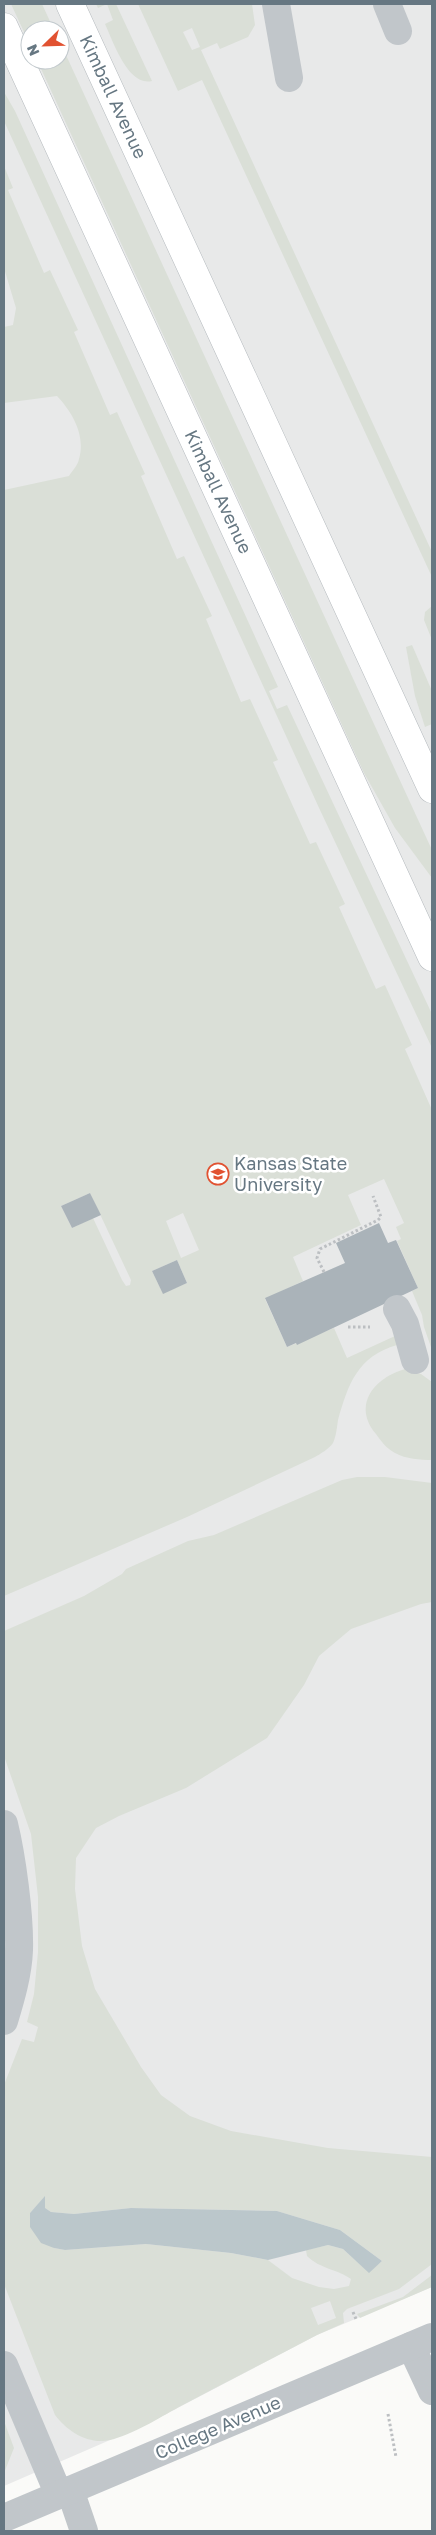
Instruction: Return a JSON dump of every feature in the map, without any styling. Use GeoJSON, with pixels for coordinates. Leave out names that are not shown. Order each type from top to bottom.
{"type":"FeatureCollection","features":[{"type":"Feature","properties":{"kind":"main road","name":"Kimball Avenue"},"geometry":{"type":"LineString","coordinates":[[70,4],[432,789]]}},
{"type":"Feature","properties":{"kind":"main road","name":"Kimball Avenue"},"geometry":{"type":"LineString","coordinates":[[4,27],[432,957]]}},
{"type":"Feature","properties":{"kind":"street"},"geometry":{"type":"LineString","coordinates":[[276,4],[289,78]]}},
{"type":"Feature","properties":{"kind":"street"},"geometry":{"type":"LineString","coordinates":[[387,4],[398,31]]}},
{"type":"Feature","properties":{"kind":"street"},"geometry":{"type":"LineString","coordinates":[[397,1309],[412,1344],[415,1360]]}},
{"type":"Feature","properties":{"kind":"street"},"geometry":{"type":"LineString","coordinates":[[4,1824],[14,1891],[19,1949],[13,1992],[4,2021]]}},
{"type":"Feature","properties":{"kind":"street"},"geometry":{"type":"LineString","coordinates":[[421,2342],[432,2391]]}},
{"type":"Feature","properties":{"kind":"street","name":"College Avenue"},"geometry":{"type":"LineString","coordinates":[[4,2518],[421,2342]]}},
{"type":"Feature","properties":{"kind":"street"},"geometry":{"type":"LineString","coordinates":[[4,2364],[84,2531]]}},
{"type":"Feature","properties":{"kind":"path"},"geometry":{"type":"LineString","coordinates":[[324,1272],[317,1258],[320,1249],[378,1220],[380,1217],[373,1196]]}},
{"type":"Feature","properties":{"kind":"path"},"geometry":{"type":"LineString","coordinates":[[353,2312],[356,2319]]}},
{"type":"Feature","properties":{"kind":"path"},"geometry":{"type":"LineString","coordinates":[[388,2414],[396,2457]]}},
{"type":"Feature","properties":{"kind":"shaded area","name":"Kansas State University"},"geometry":{"type":"Polygon","coordinates":[[[4,4],[432,4],[432,2287],[317,2335],[147,2424],[4,2486],[4,4]]]}},
{"type":"Feature","properties":{"kind":"shaded area"},"geometry":{"type":"Polygon","coordinates":[[[11,4],[42,4],[49,20],[20,20],[20,23],[11,4]]]}},
{"type":"Feature","properties":{"kind":"shaded area"},"geometry":{"type":"Polygon","coordinates":[[[96,4],[107,4],[98,8],[96,4]]]}},
{"type":"Feature","properties":{"kind":"shaded area"},"geometry":{"type":"Polygon","coordinates":[[[107,4],[116,4],[152,81],[143,81],[136,77],[129,70],[117,51],[105,24],[113,20],[107,4]]]}},
{"type":"Feature","properties":{"kind":"shaded area"},"geometry":{"type":"Polygon","coordinates":[[[138,4],[252,4],[255,25],[248,37],[220,49],[217,43],[201,50],[432,552],[432,577],[202,80],[178,91],[138,4]],[[192,28],[183,32],[192,50],[200,47],[192,28]]]}},
{"type":"Feature","properties":{"kind":"shaded area"},"geometry":{"type":"Polygon","coordinates":[[[70,64],[432,850],[432,878],[395,828],[364,773],[42,70],[70,70],[70,64]]]}},
{"type":"Feature","properties":{"kind":"shaded area"},"geometry":{"type":"Polygon","coordinates":[[[4,92],[15,111],[278,687],[269,691],[277,709],[287,705],[432,1014],[432,1048],[320,810],[4,121],[4,92]]]}},
{"type":"Feature","properties":{"kind":"shaded area"},"geometry":{"type":"Polygon","coordinates":[[[4,166],[13,188],[8,190],[44,273],[50,270],[78,330],[74,332],[110,415],[117,412],[145,474],[141,476],[177,559],[184,556],[212,616],[206,619],[241,702],[250,699],[278,760],[273,762],[310,844],[316,842],[345,904],[339,907],[376,989],[385,985],[412,1045],[405,1049],[432,1110],[432,1350],[422,1315],[412,1291],[418,1288],[397,1241],[401,1239],[396,1227],[404,1223],[384,1179],[348,1195],[361,1225],[293,1257],[303,1281],[265,1299],[287,1347],[334,1328],[347,1358],[395,1336],[397,1345],[373,1356],[364,1364],[351,1383],[338,1420],[333,1443],[315,1457],[187,1517],[4,1596],[4,490],[69,476],[79,459],[81,441],[76,424],[68,409],[57,396],[4,403],[4,327],[13,325],[16,308],[4,268],[4,166]],[[90,1193],[61,1206],[72,1228],[93,1218],[122,1280],[126,1286],[130,1285],[131,1280],[90,1193]],[[183,1213],[166,1221],[181,1258],[199,1250],[183,1213]],[[177,1260],[152,1271],[163,1293],[187,1283],[177,1260]]]}},
{"type":"Feature","properties":{"kind":"shaded area"},"geometry":{"type":"Polygon","coordinates":[[[432,606],[432,640],[424,620],[425,612],[432,606]]]}},
{"type":"Feature","properties":{"kind":"shaded area"},"geometry":{"type":"Polygon","coordinates":[[[412,645],[432,691],[432,724],[425,727],[415,696],[406,647],[412,645]]]}},
{"type":"Feature","properties":{"kind":"shaded area"},"geometry":{"type":"Polygon","coordinates":[[[405,1369],[421,1374],[432,1382],[432,1460],[404,1457],[389,1449],[376,1434],[369,1423],[366,1413],[366,1403],[376,1386],[394,1373],[405,1369]]]}},
{"type":"Feature","properties":{"kind":"shaded area"},"geometry":{"type":"Polygon","coordinates":[[[357,1477],[385,1477],[432,1483],[432,1602],[421,1604],[351,1629],[319,1656],[304,1685],[267,1738],[186,1788],[119,1816],[96,1828],[76,1858],[75,1889],[82,1946],[95,1989],[141,2067],[161,2095],[190,2116],[231,2131],[328,2148],[432,2157],[432,2264],[399,2289],[347,2309],[343,2313],[344,2323],[317,2335],[145,2426],[110,2440],[86,2439],[72,2431],[55,2415],[4,2284],[4,2085],[22,2039],[34,2042],[38,2027],[27,2022],[34,1994],[38,1952],[38,1897],[31,1834],[4,1756],[4,1631],[84,1596],[122,1574],[126,1569],[188,1541],[214,1535],[342,1480],[357,1477]],[[45,2197],[30,2213],[54,2248],[65,2250],[146,2244],[231,2253],[268,2260],[292,2278],[319,2287],[334,2289],[349,2286],[351,2279],[312,2260],[307,2256],[306,2250],[328,2245],[343,2249],[356,2261],[376,2266],[382,2261],[340,2230],[277,2211],[131,2208],[74,2214],[51,2212],[44,2208],[45,2197]],[[330,2301],[311,2308],[318,2325],[336,2318],[330,2301]]]}},
{"type":"Feature","properties":{"kind":"shaded area"},"geometry":{"type":"Polygon","coordinates":[[[45,2196],[45,2208],[51,2212],[74,2214],[131,2208],[277,2211],[340,2230],[382,2261],[369,2273],[343,2249],[328,2245],[268,2260],[231,2253],[146,2244],[65,2250],[54,2248],[41,2243],[30,2227],[30,2213],[45,2196]]]}},
{"type":"Feature","properties":{"kind":"shaded area"},"geometry":{"type":"Polygon","coordinates":[[[432,2275],[432,2287],[360,2318],[357,2314],[403,2297],[432,2275]]]}},
{"type":"Feature","properties":{"kind":"shaded area"},"geometry":{"type":"Polygon","coordinates":[[[4,2421],[14,2448],[4,2473],[4,2421]]]}},
{"type":"Feature","properties":{"kind":"building"},"geometry":{"type":"Polygon","coordinates":[[[90,1193],[101,1215],[72,1228],[61,1206],[90,1193]]]}},
{"type":"Feature","properties":{"kind":"building"},"geometry":{"type":"Polygon","coordinates":[[[379,1223],[388,1243],[396,1240],[418,1288],[297,1345],[296,1343],[287,1347],[265,1298],[345,1263],[336,1243],[379,1223]]]}},
{"type":"Feature","properties":{"kind":"building"},"geometry":{"type":"Polygon","coordinates":[[[177,1260],[187,1283],[163,1294],[152,1271],[177,1260]]]}},
{"type":"Feature","properties":{"kind":"place","name":"Kansas State University"},"geometry":{"type":"Point","coordinates":[218,1174]}}]}
